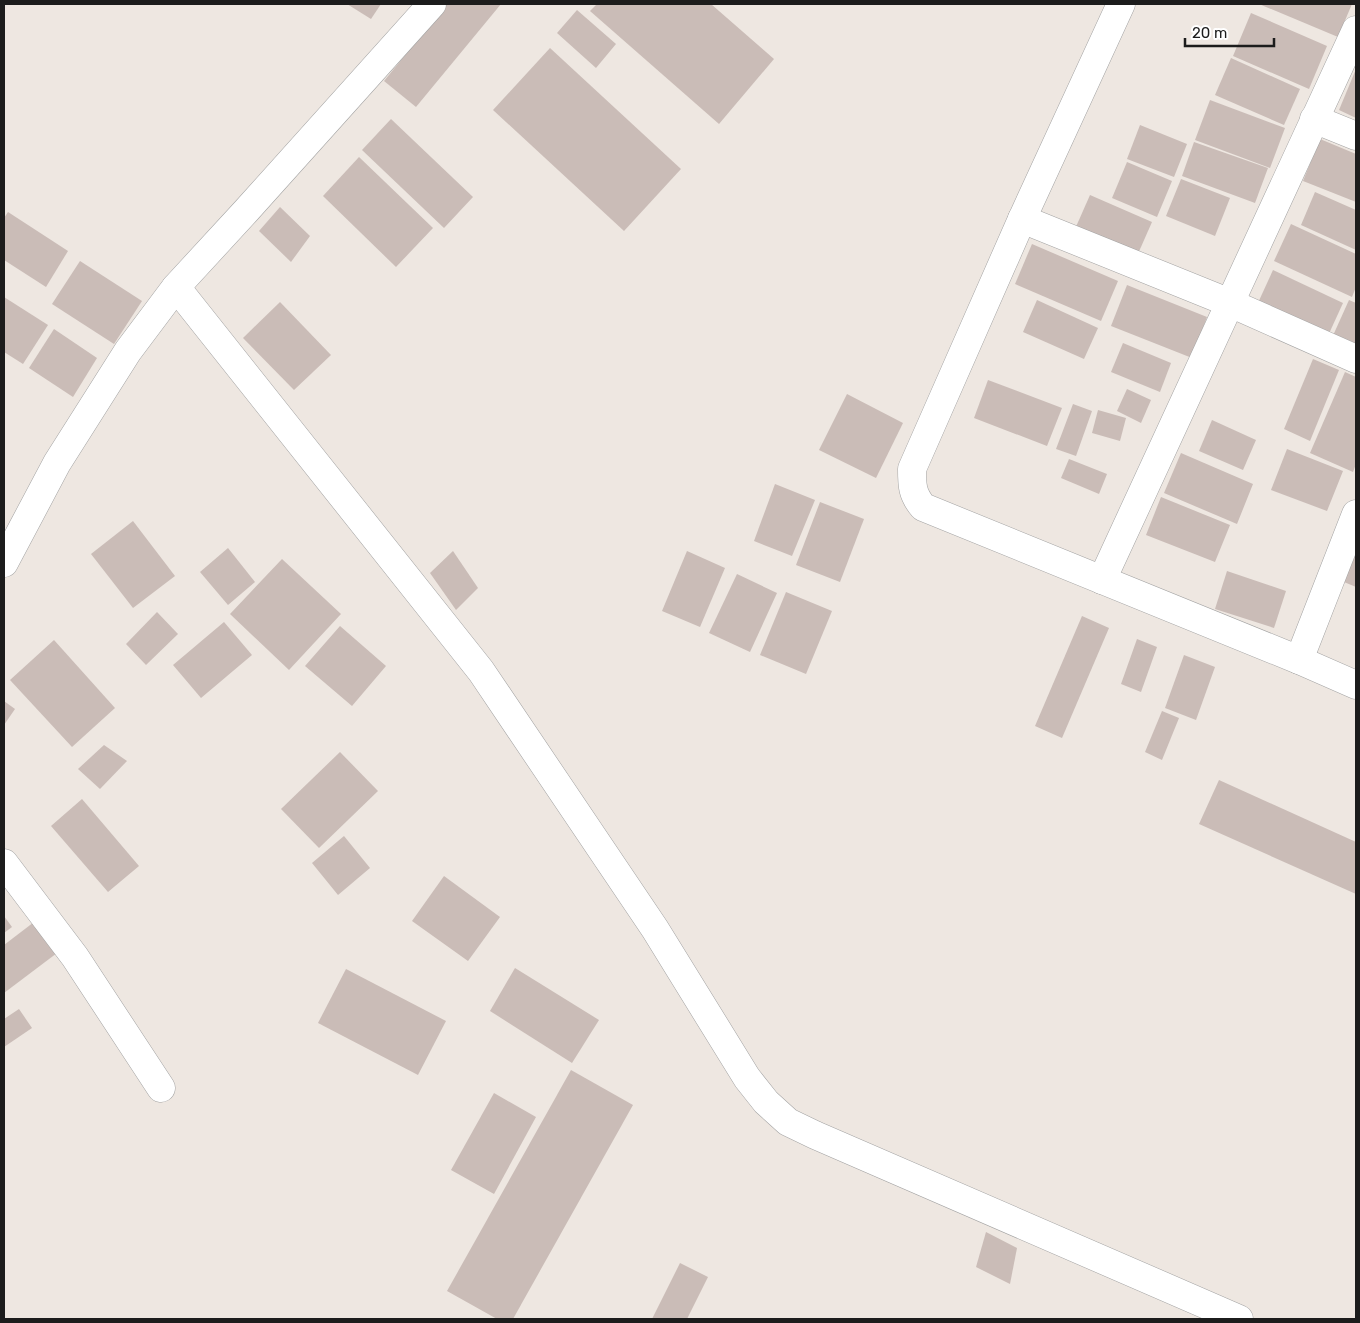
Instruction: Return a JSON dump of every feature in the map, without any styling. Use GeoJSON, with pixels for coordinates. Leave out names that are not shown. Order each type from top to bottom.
{"type":"FeatureCollection","features":[{"type":"Feature","properties":{"kind":"street"},"geometry":{"type":"LineString","coordinates":[[4,563],[57,463],[128,351],[176,287],[246,212],[432,4]]}},
{"type":"Feature","properties":{"kind":"street"},"geometry":{"type":"LineString","coordinates":[[1121,4],[1022,219],[912,469],[912,484],[915,498],[922,507],[1299,660],[1356,685]]}},
{"type":"Feature","properties":{"kind":"street"},"geometry":{"type":"LineString","coordinates":[[1102,580],[1356,30]]}},
{"type":"Feature","properties":{"kind":"street"},"geometry":{"type":"LineString","coordinates":[[1314,119],[1356,136]]}},
{"type":"Feature","properties":{"kind":"street"},"geometry":{"type":"LineString","coordinates":[[1022,219],[1230,303],[1356,359]]}},
{"type":"Feature","properties":{"kind":"street"},"geometry":{"type":"LineString","coordinates":[[176,287],[481,671],[655,929],[746,1078],[766,1102],[788,1122],[815,1135],[1239,1319]]}},
{"type":"Feature","properties":{"kind":"street"},"geometry":{"type":"LineString","coordinates":[[1299,660],[1356,514]]}},
{"type":"Feature","properties":{"kind":"street"},"geometry":{"type":"LineString","coordinates":[[4,862],[75,956],[161,1088]]}},
{"type":"Feature","properties":{"kind":"building"},"geometry":{"type":"Polygon","coordinates":[[[347,4],[381,4],[371,19],[347,4]]]}},
{"type":"Feature","properties":{"kind":"building"},"geometry":{"type":"Polygon","coordinates":[[[447,4],[501,4],[416,107],[384,81],[447,4]]]}},
{"type":"Feature","properties":{"kind":"building"},"geometry":{"type":"Polygon","coordinates":[[[597,4],[711,4],[774,59],[719,124],[590,11],[597,4]]]}},
{"type":"Feature","properties":{"kind":"building"},"geometry":{"type":"Polygon","coordinates":[[[1259,4],[1352,4],[1338,37],[1259,4]]]}},
{"type":"Feature","properties":{"kind":"building"},"geometry":{"type":"Polygon","coordinates":[[[577,10],[616,44],[596,68],[557,33],[577,10]]]}},
{"type":"Feature","properties":{"kind":"building"},"geometry":{"type":"Polygon","coordinates":[[[1251,13],[1327,46],[1309,89],[1233,56],[1251,13]]]}},
{"type":"Feature","properties":{"kind":"building"},"geometry":{"type":"Polygon","coordinates":[[[550,48],[681,169],[624,231],[493,110],[550,48]]]}},
{"type":"Feature","properties":{"kind":"building"},"geometry":{"type":"Polygon","coordinates":[[[1231,58],[1300,89],[1284,125],[1215,95],[1231,58]]]}},
{"type":"Feature","properties":{"kind":"building"},"geometry":{"type":"Polygon","coordinates":[[[1356,69],[1356,118],[1339,110],[1356,69]]]}},
{"type":"Feature","properties":{"kind":"building"},"geometry":{"type":"Polygon","coordinates":[[[1210,100],[1285,128],[1270,168],[1195,140],[1210,100]]]}},
{"type":"Feature","properties":{"kind":"building"},"geometry":{"type":"Polygon","coordinates":[[[391,119],[473,197],[444,228],[362,150],[391,119]]]}},
{"type":"Feature","properties":{"kind":"building"},"geometry":{"type":"Polygon","coordinates":[[[1140,125],[1187,144],[1174,177],[1127,159],[1140,125]]]}},
{"type":"Feature","properties":{"kind":"building"},"geometry":{"type":"Polygon","coordinates":[[[1320,139],[1356,154],[1356,202],[1303,181],[1320,139]]]}},
{"type":"Feature","properties":{"kind":"building"},"geometry":{"type":"Polygon","coordinates":[[[1194,142],[1268,168],[1255,203],[1182,176],[1194,142]]]}},
{"type":"Feature","properties":{"kind":"building"},"geometry":{"type":"Polygon","coordinates":[[[359,157],[433,228],[396,267],[323,196],[359,157]]]}},
{"type":"Feature","properties":{"kind":"building"},"geometry":{"type":"Polygon","coordinates":[[[1127,162],[1172,181],[1157,217],[1112,198],[1127,162]]]}},
{"type":"Feature","properties":{"kind":"building"},"geometry":{"type":"Polygon","coordinates":[[[1181,179],[1230,198],[1215,236],[1166,216],[1181,179]]]}},
{"type":"Feature","properties":{"kind":"building"},"geometry":{"type":"Polygon","coordinates":[[[1315,192],[1356,210],[1356,250],[1301,225],[1315,192]]]}},
{"type":"Feature","properties":{"kind":"building"},"geometry":{"type":"Polygon","coordinates":[[[1090,195],[1152,222],[1137,256],[1075,229],[1090,195]]]}},
{"type":"Feature","properties":{"kind":"building"},"geometry":{"type":"Polygon","coordinates":[[[280,207],[310,236],[291,262],[259,231],[280,207]]]}},
{"type":"Feature","properties":{"kind":"building"},"geometry":{"type":"Polygon","coordinates":[[[8,212],[68,251],[46,287],[4,260],[4,218],[8,212]]]}},
{"type":"Feature","properties":{"kind":"building"},"geometry":{"type":"Polygon","coordinates":[[[1291,224],[1356,254],[1356,287],[1352,297],[1274,261],[1291,224]]]}},
{"type":"Feature","properties":{"kind":"building"},"geometry":{"type":"Polygon","coordinates":[[[1032,244],[1118,281],[1101,321],[1015,284],[1032,244]]]}},
{"type":"Feature","properties":{"kind":"building"},"geometry":{"type":"Polygon","coordinates":[[[80,261],[142,301],[114,344],[52,304],[80,261]]]}},
{"type":"Feature","properties":{"kind":"building"},"geometry":{"type":"Polygon","coordinates":[[[1273,270],[1343,303],[1327,338],[1257,305],[1273,270]]]}},
{"type":"Feature","properties":{"kind":"building"},"geometry":{"type":"Polygon","coordinates":[[[1127,285],[1207,317],[1192,358],[1111,326],[1127,285]]]}},
{"type":"Feature","properties":{"kind":"building"},"geometry":{"type":"Polygon","coordinates":[[[4,297],[48,325],[23,364],[4,352],[4,297]]]}},
{"type":"Feature","properties":{"kind":"building"},"geometry":{"type":"Polygon","coordinates":[[[1037,300],[1098,328],[1084,359],[1023,332],[1037,300]]]}},
{"type":"Feature","properties":{"kind":"building"},"geometry":{"type":"Polygon","coordinates":[[[1349,300],[1356,303],[1356,351],[1331,340],[1349,300]]]}},
{"type":"Feature","properties":{"kind":"building"},"geometry":{"type":"Polygon","coordinates":[[[280,302],[331,355],[294,390],[243,338],[280,302]]]}},
{"type":"Feature","properties":{"kind":"building"},"geometry":{"type":"Polygon","coordinates":[[[54,329],[97,358],[73,397],[29,368],[54,329]]]}},
{"type":"Feature","properties":{"kind":"building"},"geometry":{"type":"Polygon","coordinates":[[[1123,343],[1171,363],[1160,392],[1111,372],[1123,343]]]}},
{"type":"Feature","properties":{"kind":"building"},"geometry":{"type":"Polygon","coordinates":[[[1313,359],[1339,370],[1310,441],[1284,429],[1313,359]]]}},
{"type":"Feature","properties":{"kind":"building"},"geometry":{"type":"Polygon","coordinates":[[[1345,372],[1356,377],[1356,464],[1353,472],[1310,453],[1345,372]]]}},
{"type":"Feature","properties":{"kind":"building"},"geometry":{"type":"Polygon","coordinates":[[[988,380],[1062,408],[1047,446],[974,418],[988,380]]]}},
{"type":"Feature","properties":{"kind":"building"},"geometry":{"type":"Polygon","coordinates":[[[1127,389],[1151,400],[1141,423],[1117,411],[1127,389]]]}},
{"type":"Feature","properties":{"kind":"building"},"geometry":{"type":"Polygon","coordinates":[[[847,394],[903,423],[876,478],[819,450],[847,394]]]}},
{"type":"Feature","properties":{"kind":"building"},"geometry":{"type":"Polygon","coordinates":[[[1073,404],[1092,411],[1076,456],[1056,449],[1073,404]]]}},
{"type":"Feature","properties":{"kind":"building"},"geometry":{"type":"Polygon","coordinates":[[[1098,410],[1126,418],[1120,441],[1092,433],[1098,410]]]}},
{"type":"Feature","properties":{"kind":"building"},"geometry":{"type":"Polygon","coordinates":[[[1212,420],[1256,440],[1243,470],[1199,451],[1212,420]]]}},
{"type":"Feature","properties":{"kind":"building"},"geometry":{"type":"Polygon","coordinates":[[[1287,449],[1343,471],[1327,511],[1271,490],[1287,449]]]}},
{"type":"Feature","properties":{"kind":"building"},"geometry":{"type":"Polygon","coordinates":[[[1181,453],[1253,484],[1237,524],[1164,493],[1181,453]]]}},
{"type":"Feature","properties":{"kind":"building"},"geometry":{"type":"Polygon","coordinates":[[[1069,459],[1107,474],[1099,494],[1061,478],[1069,459]]]}},
{"type":"Feature","properties":{"kind":"building"},"geometry":{"type":"Polygon","coordinates":[[[775,484],[815,500],[792,556],[754,541],[775,484]]]}},
{"type":"Feature","properties":{"kind":"building"},"geometry":{"type":"Polygon","coordinates":[[[1161,497],[1230,525],[1215,562],[1146,535],[1161,497]]]}},
{"type":"Feature","properties":{"kind":"building"},"geometry":{"type":"Polygon","coordinates":[[[820,502],[864,519],[840,582],[796,565],[820,502]]]}},
{"type":"Feature","properties":{"kind":"building"},"geometry":{"type":"Polygon","coordinates":[[[133,521],[175,576],[133,608],[91,554],[133,521]]]}},
{"type":"Feature","properties":{"kind":"building"},"geometry":{"type":"Polygon","coordinates":[[[228,548],[255,582],[228,605],[200,572],[228,548]]]}},
{"type":"Feature","properties":{"kind":"building"},"geometry":{"type":"Polygon","coordinates":[[[453,551],[478,588],[456,610],[430,573],[453,551]]]}},
{"type":"Feature","properties":{"kind":"building"},"geometry":{"type":"Polygon","coordinates":[[[687,551],[725,568],[700,627],[662,611],[687,551]]]}},
{"type":"Feature","properties":{"kind":"building"},"geometry":{"type":"Polygon","coordinates":[[[1356,551],[1356,587],[1344,582],[1356,551]]]}},
{"type":"Feature","properties":{"kind":"building"},"geometry":{"type":"Polygon","coordinates":[[[282,559],[341,614],[289,670],[230,614],[282,559]]]}},
{"type":"Feature","properties":{"kind":"building"},"geometry":{"type":"Polygon","coordinates":[[[1227,571],[1286,591],[1274,628],[1215,609],[1227,571]]]}},
{"type":"Feature","properties":{"kind":"building"},"geometry":{"type":"Polygon","coordinates":[[[737,574],[777,593],[750,652],[709,633],[737,574]]]}},
{"type":"Feature","properties":{"kind":"building"},"geometry":{"type":"Polygon","coordinates":[[[786,592],[832,611],[806,674],[760,655],[786,592]]]}},
{"type":"Feature","properties":{"kind":"building"},"geometry":{"type":"Polygon","coordinates":[[[157,612],[178,634],[146,665],[126,644],[157,612]]]}},
{"type":"Feature","properties":{"kind":"building"},"geometry":{"type":"Polygon","coordinates":[[[1082,616],[1109,628],[1062,738],[1035,726],[1082,616]]]}},
{"type":"Feature","properties":{"kind":"building"},"geometry":{"type":"Polygon","coordinates":[[[224,622],[252,655],[201,698],[173,665],[224,622]]]}},
{"type":"Feature","properties":{"kind":"building"},"geometry":{"type":"Polygon","coordinates":[[[340,626],[386,666],[352,706],[305,666],[340,626]]]}},
{"type":"Feature","properties":{"kind":"building"},"geometry":{"type":"Polygon","coordinates":[[[1137,639],[1157,647],[1141,692],[1121,684],[1137,639]]]}},
{"type":"Feature","properties":{"kind":"building"},"geometry":{"type":"Polygon","coordinates":[[[54,640],[115,708],[72,747],[10,680],[54,640]]]}},
{"type":"Feature","properties":{"kind":"building"},"geometry":{"type":"Polygon","coordinates":[[[1184,655],[1215,667],[1196,720],[1165,708],[1184,655]]]}},
{"type":"Feature","properties":{"kind":"building"},"geometry":{"type":"Polygon","coordinates":[[[4,701],[15,709],[4,725],[4,701]]]}},
{"type":"Feature","properties":{"kind":"building"},"geometry":{"type":"Polygon","coordinates":[[[1162,711],[1179,718],[1162,760],[1145,752],[1162,711]]]}},
{"type":"Feature","properties":{"kind":"building"},"geometry":{"type":"Polygon","coordinates":[[[104,745],[127,761],[100,789],[78,769],[104,745]]]}},
{"type":"Feature","properties":{"kind":"building"},"geometry":{"type":"Polygon","coordinates":[[[340,752],[378,791],[319,848],[281,809],[340,752]]]}},
{"type":"Feature","properties":{"kind":"building"},"geometry":{"type":"Polygon","coordinates":[[[1219,780],[1356,842],[1356,894],[1199,824],[1219,780]]]}},
{"type":"Feature","properties":{"kind":"building"},"geometry":{"type":"Polygon","coordinates":[[[82,799],[139,866],[108,892],[51,826],[82,799]]]}},
{"type":"Feature","properties":{"kind":"building"},"geometry":{"type":"Polygon","coordinates":[[[344,836],[370,868],[338,895],[312,863],[344,836]]]}},
{"type":"Feature","properties":{"kind":"building"},"geometry":{"type":"Polygon","coordinates":[[[444,876],[500,917],[468,961],[412,921],[444,876]]]}},
{"type":"Feature","properties":{"kind":"building"},"geometry":{"type":"Polygon","coordinates":[[[4,916],[12,927],[4,933],[4,916]]]}},
{"type":"Feature","properties":{"kind":"building"},"geometry":{"type":"Polygon","coordinates":[[[38,919],[61,950],[4,993],[4,945],[38,919]]]}},
{"type":"Feature","properties":{"kind":"building"},"geometry":{"type":"Polygon","coordinates":[[[515,968],[599,1020],[572,1063],[490,1011],[515,968]]]}},
{"type":"Feature","properties":{"kind":"building"},"geometry":{"type":"Polygon","coordinates":[[[346,969],[446,1021],[418,1075],[318,1023],[346,969]]]}},
{"type":"Feature","properties":{"kind":"building"},"geometry":{"type":"Polygon","coordinates":[[[19,1009],[32,1028],[4,1047],[4,1019],[19,1009]]]}},
{"type":"Feature","properties":{"kind":"building"},"geometry":{"type":"Polygon","coordinates":[[[571,1070],[633,1105],[513,1319],[497,1319],[447,1291],[571,1070]]]}},
{"type":"Feature","properties":{"kind":"building"},"geometry":{"type":"Polygon","coordinates":[[[494,1093],[536,1117],[494,1194],[451,1170],[494,1093]]]}},
{"type":"Feature","properties":{"kind":"building"},"geometry":{"type":"Polygon","coordinates":[[[986,1232],[1017,1248],[1010,1284],[976,1267],[986,1232]]]}},
{"type":"Feature","properties":{"kind":"building"},"geometry":{"type":"Polygon","coordinates":[[[680,1263],[708,1277],[687,1319],[652,1319],[680,1263]]]}}]}
